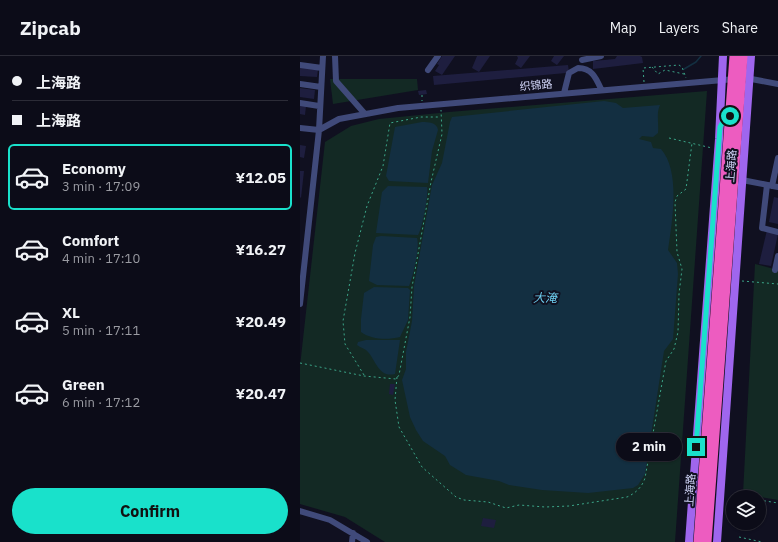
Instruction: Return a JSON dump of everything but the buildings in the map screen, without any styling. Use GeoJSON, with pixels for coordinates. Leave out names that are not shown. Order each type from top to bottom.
{"type":"FeatureCollection","features":[{"type":"Feature","properties":{"kind":"highway","name":"上海路"},"geometry":{"type":"LineString","coordinates":[[707,542],[726,226],[734,56]]}},
{"type":"Feature","properties":{"kind":"highway","name":"上海路"},"geometry":{"type":"LineString","coordinates":[[698,542],[726,226],[743,56]]}},
{"type":"Feature","properties":{"kind":"main road","name":"上海路"},"geometry":{"type":"LineString","coordinates":[[689,542],[720,127],[723,56]]}},
{"type":"Feature","properties":{"kind":"main road","name":"上海路"},"geometry":{"type":"LineString","coordinates":[[717,542],[751,56]]}},
{"type":"Feature","properties":{"kind":"main road"},"geometry":{"type":"LineString","coordinates":[[720,127],[724,120],[734,116],[743,122],[746,130]]}},
{"type":"Feature","properties":{"kind":"street"},"geometry":{"type":"LineString","coordinates":[[300,301],[319,130],[319,106],[323,56]]}},
{"type":"Feature","properties":{"kind":"street"},"geometry":{"type":"LineString","coordinates":[[335,56],[336,81],[365,114]]}},
{"type":"Feature","properties":{"kind":"street"},"geometry":{"type":"LineString","coordinates":[[428,70],[438,56]]}},
{"type":"Feature","properties":{"kind":"street"},"geometry":{"type":"LineString","coordinates":[[582,68],[582,58],[601,56]]}},
{"type":"Feature","properties":{"kind":"street"},"geometry":{"type":"LineString","coordinates":[[300,65],[322,68]]}},
{"type":"Feature","properties":{"kind":"street"},"geometry":{"type":"LineString","coordinates":[[564,93],[569,73],[578,68],[582,68],[593,74],[601,89]]}},
{"type":"Feature","properties":{"kind":"street","name":"织锦路"},"geometry":{"type":"LineString","coordinates":[[319,130],[339,119],[398,108],[722,79],[750,78],[778,84]]}},
{"type":"Feature","properties":{"kind":"street"},"geometry":{"type":"LineString","coordinates":[[300,84],[321,87]]}},
{"type":"Feature","properties":{"kind":"street"},"geometry":{"type":"LineString","coordinates":[[300,103],[319,106]]}},
{"type":"Feature","properties":{"kind":"street"},"geometry":{"type":"LineString","coordinates":[[300,128],[319,130]]}},
{"type":"Feature","properties":{"kind":"street"},"geometry":{"type":"LineString","coordinates":[[778,158],[762,228],[778,232]]}},
{"type":"Feature","properties":{"kind":"street"},"geometry":{"type":"LineString","coordinates":[[742,180],[772,186]]}},
{"type":"Feature","properties":{"kind":"street"},"geometry":{"type":"LineString","coordinates":[[300,233],[308,234]]}},
{"type":"Feature","properties":{"kind":"street"},"geometry":{"type":"LineString","coordinates":[[775,270],[778,256]]}},
{"type":"Feature","properties":{"kind":"street"},"geometry":{"type":"LineString","coordinates":[[300,511],[330,520],[367,542]]}},
{"type":"Feature","properties":{"kind":"street"},"geometry":{"type":"LineString","coordinates":[[352,542],[353,533]]}},
{"type":"Feature","properties":{"kind":"path"},"geometry":{"type":"LineString","coordinates":[[645,86],[643,68],[652,67],[679,65],[682,67],[688,82]]}},
{"type":"Feature","properties":{"kind":"path"},"geometry":{"type":"LineString","coordinates":[[652,67],[658,74],[665,70],[684,74]]}},
{"type":"Feature","properties":{"kind":"path"},"geometry":{"type":"LineString","coordinates":[[441,104],[442,134],[431,182],[412,287],[410,317],[401,370],[397,377],[395,400],[398,421],[402,434],[422,467],[456,497],[464,500],[488,502],[503,507],[518,505],[546,507],[626,497],[636,492],[642,486],[646,478],[666,361],[673,352],[678,332],[679,294],[682,267],[677,252],[674,204],[676,196],[686,189],[692,143]]}},
{"type":"Feature","properties":{"kind":"path"},"geometry":{"type":"LineString","coordinates":[[364,376],[345,344],[343,321],[355,253],[367,206],[383,166],[390,123],[421,117],[441,117]]}},
{"type":"Feature","properties":{"kind":"path"},"geometry":{"type":"LineString","coordinates":[[669,138],[712,148]]}},
{"type":"Feature","properties":{"kind":"path"},"geometry":{"type":"LineString","coordinates":[[742,281],[778,284]]}},
{"type":"Feature","properties":{"kind":"path"},"geometry":{"type":"LineString","coordinates":[[300,363],[364,376],[396,379],[397,377]]}},
{"type":"Feature","properties":{"kind":"path"},"geometry":{"type":"LineString","coordinates":[[766,501],[778,503]]}},
{"type":"Feature","properties":{"kind":"path"},"geometry":{"type":"LineString","coordinates":[[739,537],[762,542]]}},
{"type":"Feature","properties":{"kind":"green space"},"geometry":{"type":"Polygon","coordinates":[[[330,79],[417,79],[418,90],[333,104],[330,79]]]}},
{"type":"Feature","properties":{"kind":"green space"},"geometry":{"type":"Polygon","coordinates":[[[707,91],[675,542],[385,542],[345,517],[300,504],[300,366],[325,142],[351,126],[379,119],[707,91]]]}},
{"type":"Feature","properties":{"kind":"green space"},"geometry":{"type":"Polygon","coordinates":[[[755,264],[778,270],[778,500],[766,498],[766,490],[743,490],[755,264]]]}},
{"type":"Feature","properties":{"kind":"water","name":"大淹"},"geometry":{"type":"Polygon","coordinates":[[[604,101],[616,103],[623,108],[660,105],[658,115],[658,133],[653,137],[642,136],[639,139],[651,142],[653,148],[661,149],[667,159],[673,184],[673,212],[668,250],[677,263],[678,274],[673,339],[664,351],[645,474],[638,485],[633,488],[588,493],[542,490],[509,485],[499,481],[466,475],[450,465],[445,456],[423,441],[410,417],[402,380],[406,369],[406,352],[412,321],[414,286],[432,185],[442,163],[450,122],[452,117],[604,101]]]}},
{"type":"Feature","properties":{"kind":"water"},"geometry":{"type":"Polygon","coordinates":[[[429,122],[436,125],[438,130],[432,151],[428,183],[389,181],[386,176],[395,127],[429,122]]]}},
{"type":"Feature","properties":{"kind":"water"},"geometry":{"type":"Polygon","coordinates":[[[388,186],[427,187],[425,211],[418,235],[376,233],[382,192],[388,186]]]}},
{"type":"Feature","properties":{"kind":"water"},"geometry":{"type":"Polygon","coordinates":[[[376,237],[417,238],[418,248],[416,262],[409,286],[377,285],[369,281],[373,245],[376,237]]]}},
{"type":"Feature","properties":{"kind":"water"},"geometry":{"type":"Polygon","coordinates":[[[374,287],[408,288],[410,290],[408,320],[400,337],[380,339],[370,337],[361,332],[364,293],[374,287]]]}},
{"type":"Feature","properties":{"kind":"water"},"geometry":{"type":"Polygon","coordinates":[[[366,340],[400,340],[395,374],[385,374],[378,368],[367,351],[357,345],[358,342],[366,340]]]}},
{"type":"Feature","properties":{"kind":"waterway"},"geometry":{"type":"LineString","coordinates":[[684,69],[696,62],[701,56]]}},
{"type":"Feature","properties":{"kind":"route"},"geometry":{"type":"LineString","coordinates":[[696,447],[720,127],[724,120],[730,116]]}}]}
